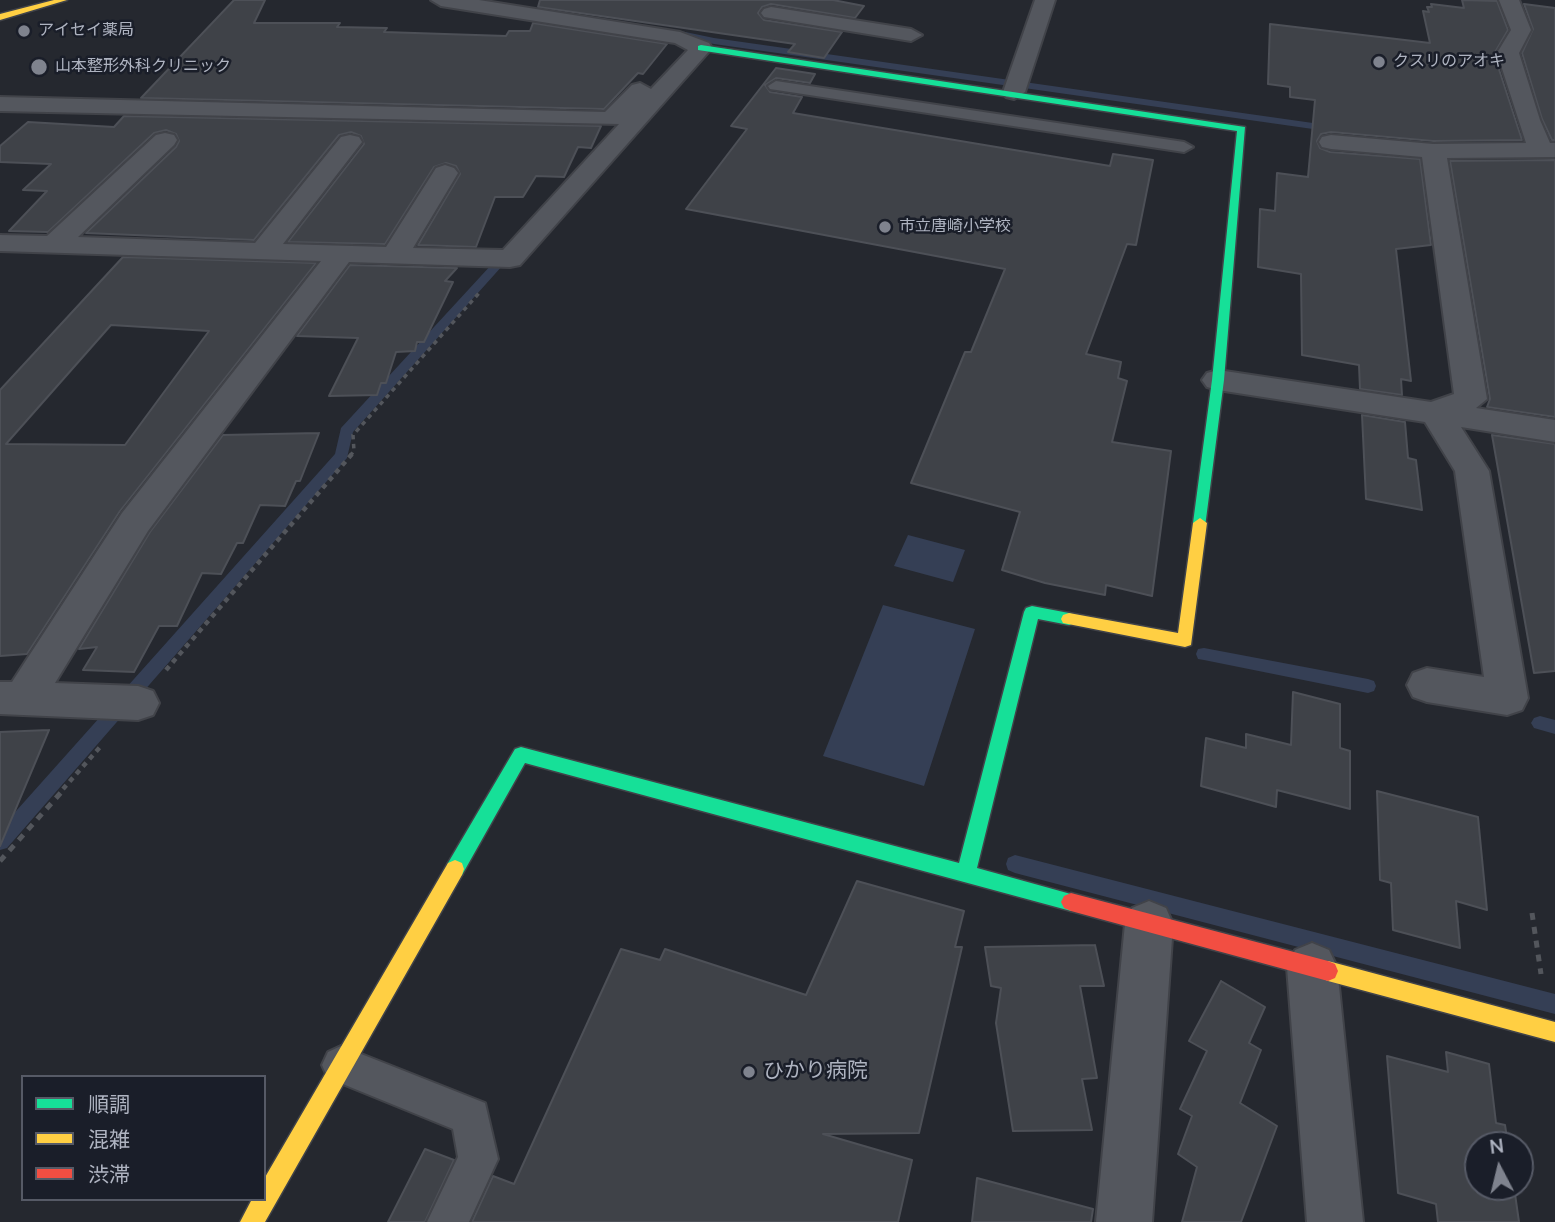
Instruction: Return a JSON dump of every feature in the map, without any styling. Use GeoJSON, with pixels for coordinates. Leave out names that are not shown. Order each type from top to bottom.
{"type":"FeatureCollection","features":[{"type":"Feature","properties":{"kind":"street"},"geometry":{"type":"LineString","coordinates":[[0,17],[63,0]]}},
{"type":"Feature","properties":{"kind":"street"},"geometry":{"type":"LineString","coordinates":[[441,0],[694,45],[1015,88],[1242,129],[1218,380],[1185,641],[1032,612],[966,874]]}},
{"type":"Feature","properties":{"kind":"street"},"geometry":{"type":"LineString","coordinates":[[1015,88],[1045,0]]}},
{"type":"Feature","properties":{"kind":"street"},"geometry":{"type":"LineString","coordinates":[[1331,142],[1433,151],[1541,143],[1508,53],[1521,30],[1509,0]]}},
{"type":"Feature","properties":{"kind":"street"},"geometry":{"type":"LineString","coordinates":[[772,12],[911,35]]}},
{"type":"Feature","properties":{"kind":"street"},"geometry":{"type":"LineString","coordinates":[[611,119],[694,45]]}},
{"type":"Feature","properties":{"kind":"street"},"geometry":{"type":"LineString","coordinates":[[0,243],[510,259],[637,119],[694,45]]}},
{"type":"Feature","properties":{"kind":"street"},"geometry":{"type":"LineString","coordinates":[[0,104],[637,119]]}},
{"type":"Feature","properties":{"kind":"street"},"geometry":{"type":"LineString","coordinates":[[54,245],[165,140]]}},
{"type":"Feature","properties":{"kind":"street"},"geometry":{"type":"LineString","coordinates":[[263,251],[350,142]]}},
{"type":"Feature","properties":{"kind":"street"},"geometry":{"type":"LineString","coordinates":[[1433,151],[1471,399],[1436,412]]}},
{"type":"Feature","properties":{"kind":"street"},"geometry":{"type":"LineString","coordinates":[[395,255],[445,173]]}},
{"type":"Feature","properties":{"kind":"street"},"geometry":{"type":"LineString","coordinates":[[11,698],[135,522],[341,254]]}},
{"type":"Feature","properties":{"kind":"street"},"geometry":{"type":"LineString","coordinates":[[1218,380],[1555,430]]}},
{"type":"Feature","properties":{"kind":"street"},"geometry":{"type":"LineString","coordinates":[[1427,685],[1507,698],[1472,471],[1436,412]]}},
{"type":"Feature","properties":{"kind":"street"},"geometry":{"type":"LineString","coordinates":[[11,698],[138,703]]}},
{"type":"Feature","properties":{"kind":"street"},"geometry":{"type":"LineString","coordinates":[[266,1199],[521,754],[1555,1032]]}},
{"type":"Feature","properties":{"kind":"street"},"geometry":{"type":"LineString","coordinates":[[1124,1222],[1149,924]]}},
{"type":"Feature","properties":{"kind":"street"},"geometry":{"type":"LineString","coordinates":[[1312,967],[1335,1222]]}},
{"type":"Feature","properties":{"kind":"street"},"geometry":{"type":"LineString","coordinates":[[253,1222],[265,1201]]}},
{"type":"Feature","properties":{"kind":"lane"},"geometry":{"type":"LineString","coordinates":[[776,86],[1184,147]]}},
{"type":"Feature","properties":{"kind":"lane"},"geometry":{"type":"LineString","coordinates":[[1002,120],[1015,88]]}},
{"type":"Feature","properties":{"kind":"lane"},"geometry":{"type":"LineString","coordinates":[[341,1065],[471,1117],[478,1159],[448,1222]]}},
{"type":"Feature","properties":{"kind":"path"},"geometry":{"type":"LineString","coordinates":[[0,861],[354,451],[353,435],[510,259]]}},
{"type":"Feature","properties":{"kind":"path"},"geometry":{"type":"LineString","coordinates":[[1532,913],[1539,960]]}},
{"type":"Feature","properties":{"kind":"water"},"geometry":{"type":"Polygon","coordinates":[[[908,535],[965,550],[953,582],[894,566],[908,535]]]}},
{"type":"Feature","properties":{"kind":"water"},"geometry":{"type":"Polygon","coordinates":[[[883,605],[975,629],[924,786],[823,756],[883,605]]]}},
{"type":"Feature","properties":{"kind":"building"},"geometry":{"type":"Polygon","coordinates":[[[234,0],[265,0],[254,23],[340,23],[337,27],[387,28],[384,32],[506,36],[509,31],[530,31],[533,23],[667,44],[643,74],[638,73],[604,109],[141,98],[234,0]]]}},
{"type":"Feature","properties":{"kind":"building"},"geometry":{"type":"Polygon","coordinates":[[[540,0],[833,0],[864,6],[855,18],[771,4],[762,7],[758,13],[764,20],[842,32],[824,58],[788,52],[795,44],[538,7],[540,0]]]}},
{"type":"Feature","properties":{"kind":"building"},"geometry":{"type":"Polygon","coordinates":[[[1462,0],[1497,1],[1508,30],[1494,54],[1522,140],[1433,141],[1331,132],[1321,134],[1317,141],[1320,148],[1330,152],[1420,159],[1431,245],[1396,249],[1411,381],[1401,379],[1402,395],[1360,389],[1359,365],[1302,355],[1301,274],[1258,267],[1260,209],[1275,211],[1277,173],[1308,177],[1315,100],[1290,97],[1290,87],[1268,84],[1270,24],[1430,43],[1423,11],[1429,12],[1427,7],[1432,7],[1431,4],[1464,8],[1462,0]]]}},
{"type":"Feature","properties":{"kind":"building"},"geometry":{"type":"Polygon","coordinates":[[[1524,4],[1555,8],[1555,140],[1552,140],[1542,119],[1522,53],[1533,29],[1524,4]]]}},
{"type":"Feature","properties":{"kind":"building"},"geometry":{"type":"Polygon","coordinates":[[[776,68],[815,74],[810,83],[776,78],[765,85],[770,92],[802,97],[793,113],[1110,166],[1113,154],[1153,160],[1136,245],[1127,244],[1086,354],[1121,362],[1118,378],[1127,381],[1112,442],[1171,451],[1152,596],[1106,585],[1105,595],[1045,583],[1002,570],[1020,512],[911,483],[965,352],[971,352],[1005,269],[686,209],[747,129],[731,126],[776,68]]]}},
{"type":"Feature","properties":{"kind":"building"},"geometry":{"type":"Polygon","coordinates":[[[124,116],[601,126],[591,148],[578,147],[564,177],[536,176],[523,197],[495,197],[476,247],[418,245],[460,174],[456,166],[446,163],[434,167],[385,244],[288,242],[364,144],[361,136],[351,132],[339,135],[254,240],[86,233],[176,147],[179,141],[176,134],[166,130],[154,133],[48,232],[9,231],[47,191],[23,190],[51,164],[0,162],[0,146],[28,122],[114,127],[124,116]]]}},
{"type":"Feature","properties":{"kind":"building"},"geometry":{"type":"Polygon","coordinates":[[[1555,160],[1555,417],[1487,407],[1490,399],[1450,161],[1555,160]]]}},
{"type":"Feature","properties":{"kind":"building"},"geometry":{"type":"Polygon","coordinates":[[[123,257],[316,263],[120,511],[27,654],[0,656],[0,390],[123,257]],[[111,325],[6,444],[125,445],[209,331],[111,325]]]}},
{"type":"Feature","properties":{"kind":"building"},"geometry":{"type":"Polygon","coordinates":[[[350,265],[457,268],[445,281],[453,282],[424,342],[417,342],[415,351],[396,352],[386,383],[381,383],[377,395],[329,396],[358,338],[297,336],[350,265]]]}},
{"type":"Feature","properties":{"kind":"building"},"geometry":{"type":"Polygon","coordinates":[[[1362,415],[1405,422],[1408,458],[1416,460],[1422,510],[1366,499],[1362,415]]]}},
{"type":"Feature","properties":{"kind":"building"},"geometry":{"type":"Polygon","coordinates":[[[319,433],[300,481],[296,481],[285,506],[260,505],[243,543],[237,543],[221,574],[202,573],[177,626],[159,626],[134,672],[83,670],[97,647],[79,649],[150,532],[223,435],[319,433]]]}},
{"type":"Feature","properties":{"kind":"building"},"geometry":{"type":"Polygon","coordinates":[[[1492,435],[1555,444],[1555,671],[1534,673],[1492,435]]]}},
{"type":"Feature","properties":{"kind":"building"},"geometry":{"type":"Polygon","coordinates":[[[1293,692],[1340,704],[1340,748],[1350,751],[1350,809],[1277,790],[1276,807],[1201,786],[1206,738],[1246,748],[1246,734],[1291,745],[1293,692]]]}},
{"type":"Feature","properties":{"kind":"building"},"geometry":{"type":"Polygon","coordinates":[[[49,730],[0,846],[0,732],[49,730]]]}},
{"type":"Feature","properties":{"kind":"building"},"geometry":{"type":"Polygon","coordinates":[[[1377,791],[1478,817],[1487,910],[1456,901],[1460,948],[1393,930],[1391,883],[1380,880],[1377,791]]]}},
{"type":"Feature","properties":{"kind":"building","name":"ひかり病院"},"geometry":{"type":"Polygon","coordinates":[[[857,881],[964,911],[955,947],[962,947],[919,1133],[823,1134],[912,1160],[898,1222],[472,1222],[493,1176],[514,1184],[621,949],[660,960],[665,949],[806,995],[857,881]]]}},
{"type":"Feature","properties":{"kind":"building"},"geometry":{"type":"Polygon","coordinates":[[[1095,945],[1104,986],[1080,986],[1097,1078],[1082,1079],[1092,1130],[1013,1131],[996,1023],[1001,988],[991,986],[985,947],[1095,945]]]}},
{"type":"Feature","properties":{"kind":"building"},"geometry":{"type":"Polygon","coordinates":[[[1221,981],[1265,1007],[1249,1043],[1261,1050],[1240,1103],[1277,1126],[1241,1222],[1182,1222],[1197,1167],[1178,1154],[1192,1116],[1180,1109],[1207,1051],[1189,1041],[1221,981]]]}},
{"type":"Feature","properties":{"kind":"building"},"geometry":{"type":"Polygon","coordinates":[[[1446,1052],[1489,1064],[1496,1123],[1505,1125],[1506,1131],[1464,1131],[1464,1201],[1516,1201],[1519,1222],[1438,1222],[1436,1204],[1398,1193],[1387,1056],[1448,1072],[1446,1052]]]}},
{"type":"Feature","properties":{"kind":"building"},"geometry":{"type":"Polygon","coordinates":[[[425,1149],[454,1160],[425,1222],[388,1222],[425,1149]]]}},
{"type":"Feature","properties":{"kind":"building"},"geometry":{"type":"Polygon","coordinates":[[[977,1178],[1093,1209],[1091,1222],[972,1222],[977,1178]]]}},
{"type":"Feature","properties":{"kind":"waterway"},"geometry":{"type":"LineString","coordinates":[[671,32],[714,41],[1334,129]]}},
{"type":"Feature","properties":{"kind":"waterway"},"geometry":{"type":"LineString","coordinates":[[1500,135],[1555,136]]}},
{"type":"Feature","properties":{"kind":"waterway"},"geometry":{"type":"LineString","coordinates":[[0,842],[342,455],[346,431],[508,253]]}},
{"type":"Feature","properties":{"kind":"waterway"},"geometry":{"type":"LineString","coordinates":[[1204,654],[1368,686]]}},
{"type":"Feature","properties":{"kind":"waterway"},"geometry":{"type":"LineString","coordinates":[[1540,723],[1555,727]]}},
{"type":"Feature","properties":{"kind":"waterway"},"geometry":{"type":"LineString","coordinates":[[1015,864],[1555,1004]]}},
{"type":"Feature","properties":{"kind":"traffic: fast"},"geometry":{"type":"LineString","coordinates":[[701,48],[1242,129],[1218,380],[1200,523]]}},
{"type":"Feature","properties":{"kind":"traffic: fast"},"geometry":{"type":"LineString","coordinates":[[966,874],[1032,612],[1069,619]]}},
{"type":"Feature","properties":{"kind":"traffic: fast"},"geometry":{"type":"LineString","coordinates":[[455,869],[521,754],[1071,902]]}},
{"type":"Feature","properties":{"kind":"traffic: slow"},"geometry":{"type":"LineString","coordinates":[[0,17],[63,0]]}},
{"type":"Feature","properties":{"kind":"traffic: slow"},"geometry":{"type":"LineString","coordinates":[[1069,619],[1185,641],[1200,523]]}},
{"type":"Feature","properties":{"kind":"traffic: slow"},"geometry":{"type":"LineString","coordinates":[[266,1198],[455,869]]}},
{"type":"Feature","properties":{"kind":"traffic: slow"},"geometry":{"type":"LineString","coordinates":[[1328,971],[1555,1032]]}},
{"type":"Feature","properties":{"kind":"traffic: slow"},"geometry":{"type":"LineString","coordinates":[[252,1222],[264,1201]]}},
{"type":"Feature","properties":{"kind":"traffic: jam"},"geometry":{"type":"LineString","coordinates":[[1071,902],[1328,971]]}},
{"type":"Feature","properties":{"kind":"place","name":"アイセイ薬局"},"geometry":{"type":"Point","coordinates":[24,31]}},
{"type":"Feature","properties":{"kind":"place","name":"クスリのアオキ"},"geometry":{"type":"Point","coordinates":[1379,62]}},
{"type":"Feature","properties":{"kind":"place","name":"山本整形外科クリニック"},"geometry":{"type":"Point","coordinates":[39,67]}},
{"type":"Feature","properties":{"kind":"place","name":"市立唐崎小学校"},"geometry":{"type":"Point","coordinates":[885,227]}},
{"type":"Feature","properties":{"kind":"place","name":"ひかり病院"},"geometry":{"type":"Point","coordinates":[749,1072]}}]}
